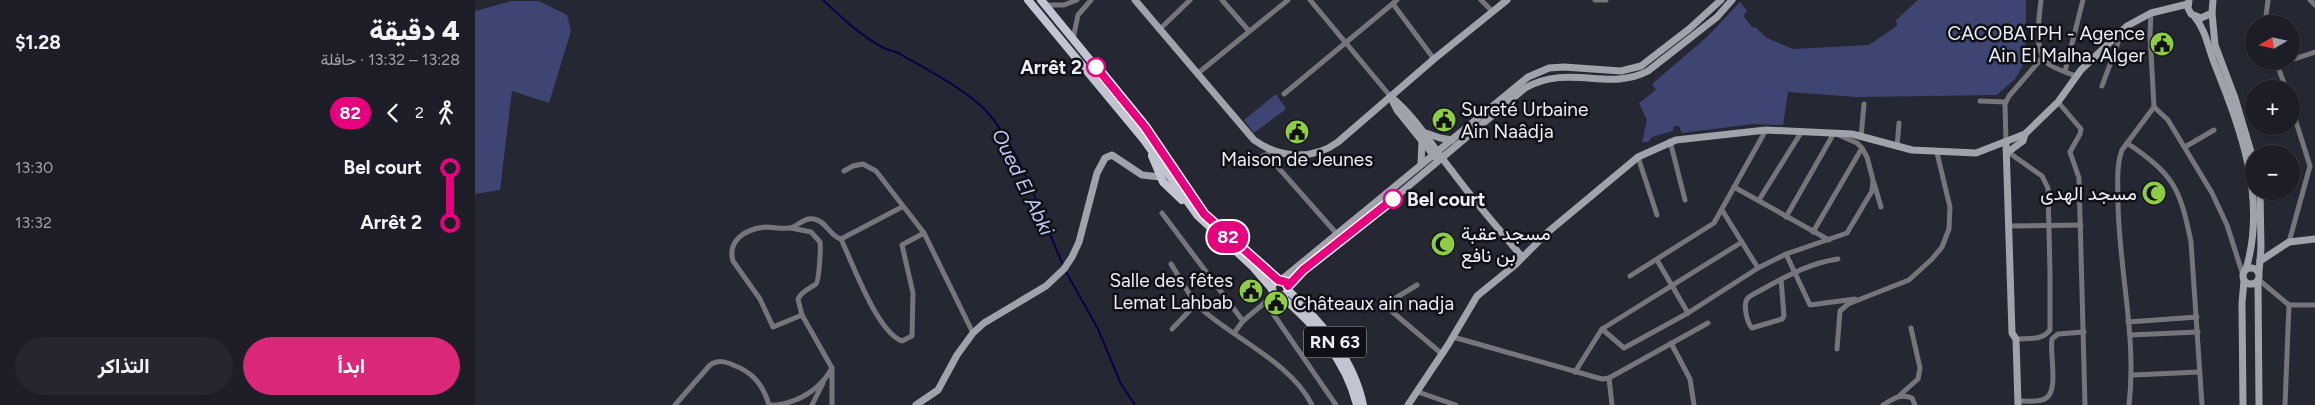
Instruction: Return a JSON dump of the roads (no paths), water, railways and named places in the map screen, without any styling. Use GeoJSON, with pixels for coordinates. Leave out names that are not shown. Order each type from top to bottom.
{"type":"FeatureCollection","features":[{"type":"Feature","properties":{"kind":"main road","name":"RN 63"},"geometry":{"type":"LineString","coordinates":[[1028,0],[1209,220],[1279,280]]}},
{"type":"Feature","properties":{"kind":"main road"},"geometry":{"type":"LineString","coordinates":[[1135,0],[1247,134],[1268,152],[1297,155],[1315,153],[1329,148],[1507,0]]}},
{"type":"Feature","properties":{"kind":"main road"},"geometry":{"type":"LineString","coordinates":[[1721,0],[1689,29],[1641,66],[1621,71],[1564,67],[1549,68],[1538,72],[1517,85],[1337,234],[1273,283],[1276,293],[1288,288],[1303,270],[1441,159],[1525,88],[1537,82],[1559,76],[1620,79],[1639,76],[1717,17],[1732,0]]}},
{"type":"Feature","properties":{"kind":"main road"},"geometry":{"type":"LineString","coordinates":[[2213,0],[2212,13],[2215,45],[2235,98],[2249,145]]}},
{"type":"Feature","properties":{"kind":"main road","name":"RN 63"},"geometry":{"type":"LineString","coordinates":[[1043,2],[1145,127],[1170,173],[1207,225],[1252,266],[1276,293],[1320,335],[1337,358],[1350,383],[1357,405]]}},
{"type":"Feature","properties":{"kind":"main road"},"geometry":{"type":"LineString","coordinates":[[1408,405],[1453,337],[1477,296],[1548,232],[1638,157],[1669,141],[1766,130],[1852,134],[1897,147],[1937,153],[1977,153],[2025,134],[2058,102],[2076,76],[2122,31],[2151,13],[2188,2],[2189,11],[2202,26],[2228,97],[2250,168],[2254,200],[2250,248],[2244,275],[2242,303],[2243,405]]}},
{"type":"Feature","properties":{"kind":"main road"},"geometry":{"type":"LineString","coordinates":[[2194,16],[2205,18],[2212,13]]}},
{"type":"Feature","properties":{"kind":"main road"},"geometry":{"type":"LineString","coordinates":[[1403,87],[1404,108]]}},
{"type":"Feature","properties":{"kind":"main road"},"geometry":{"type":"LineString","coordinates":[[1391,97],[1404,108],[1423,132],[1435,153]]}},
{"type":"Feature","properties":{"kind":"main road"},"geometry":{"type":"LineString","coordinates":[[1391,97],[1397,110],[1451,170],[1522,257]]}},
{"type":"Feature","properties":{"kind":"main road"},"geometry":{"type":"LineString","coordinates":[[1128,122],[1152,155],[1160,177],[1207,225]]}},
{"type":"Feature","properties":{"kind":"main road"},"geometry":{"type":"LineString","coordinates":[[1423,132],[1434,137],[1452,140]]}},
{"type":"Feature","properties":{"kind":"main road"},"geometry":{"type":"LineString","coordinates":[[2007,152],[2023,141],[2025,134]]}},
{"type":"Feature","properties":{"kind":"main road"},"geometry":{"type":"LineString","coordinates":[[1421,164],[1422,140]]}},
{"type":"Feature","properties":{"kind":"main road"},"geometry":{"type":"LineString","coordinates":[[2006,142],[2012,333],[2016,339],[2018,403]]}},
{"type":"Feature","properties":{"kind":"main road"},"geometry":{"type":"LineString","coordinates":[[916,405],[938,390],[957,356],[973,333],[984,323],[1037,293],[1056,278],[1072,257],[1081,236],[1101,162],[1105,158],[1113,155],[1142,175],[1160,177],[1170,173]]}},
{"type":"Feature","properties":{"kind":"main road"},"geometry":{"type":"LineString","coordinates":[[2259,405],[2260,200]]}},
{"type":"Feature","properties":{"kind":"main road"},"geometry":{"type":"LineString","coordinates":[[2260,261],[2289,242],[2315,239]]}},
{"type":"Feature","properties":{"kind":"main road"},"geometry":{"type":"LineString","coordinates":[[2244,275],[2253,268],[2259,277]]}},
{"type":"Feature","properties":{"kind":"main road"},"geometry":{"type":"LineString","coordinates":[[2244,275],[2250,285],[2259,277]]}},
{"type":"Feature","properties":{"kind":"main road"},"geometry":{"type":"LineString","coordinates":[[1279,280],[1288,288]]}},
{"type":"Feature","properties":{"kind":"main road","name":"RN 63"},"geometry":{"type":"LineString","coordinates":[[1288,288],[1335,341],[1356,380],[1363,405]]}},
{"type":"Feature","properties":{"kind":"street"},"geometry":{"type":"LineString","coordinates":[[1043,2],[1064,4],[1077,0]]}},
{"type":"Feature","properties":{"kind":"street"},"geometry":{"type":"LineString","coordinates":[[1073,39],[1078,15],[1091,0]]}},
{"type":"Feature","properties":{"kind":"street"},"geometry":{"type":"LineString","coordinates":[[1160,29],[1190,0]]}},
{"type":"Feature","properties":{"kind":"street"},"geometry":{"type":"LineString","coordinates":[[1222,0],[1249,31]]}},
{"type":"Feature","properties":{"kind":"street"},"geometry":{"type":"LineString","coordinates":[[1197,74],[1288,0]]}},
{"type":"Feature","properties":{"kind":"street"},"geometry":{"type":"LineString","coordinates":[[1310,0],[1391,97]]}},
{"type":"Feature","properties":{"kind":"street"},"geometry":{"type":"LineString","coordinates":[[1481,0],[1492,11]]}},
{"type":"Feature","properties":{"kind":"street"},"geometry":{"type":"LineString","coordinates":[[2041,0],[2040,48],[2043,58],[2050,65],[2076,76]]}},
{"type":"Feature","properties":{"kind":"street"},"geometry":{"type":"LineString","coordinates":[[2065,72],[2083,0]]}},
{"type":"Feature","properties":{"kind":"street"},"geometry":{"type":"LineString","coordinates":[[2264,15],[2268,0]]}},
{"type":"Feature","properties":{"kind":"street"},"geometry":{"type":"LineString","coordinates":[[2310,0],[2315,5]]}},
{"type":"Feature","properties":{"kind":"street"},"geometry":{"type":"LineString","coordinates":[[1284,94],[1395,2],[1434,59]]}},
{"type":"Feature","properties":{"kind":"street"},"geometry":{"type":"LineString","coordinates":[[2129,405],[2133,375],[2119,239],[2119,157],[2127,142],[2154,107],[2150,34],[2151,13]]}},
{"type":"Feature","properties":{"kind":"street"},"geometry":{"type":"LineString","coordinates":[[2101,86],[2122,31]]}},
{"type":"Feature","properties":{"kind":"street"},"geometry":{"type":"LineString","coordinates":[[2300,57],[2315,52]]}},
{"type":"Feature","properties":{"kind":"street"},"geometry":{"type":"LineString","coordinates":[[2006,142],[2006,102],[2009,96],[2043,58]]}},
{"type":"Feature","properties":{"kind":"street"},"geometry":{"type":"LineString","coordinates":[[1980,101],[2006,102]]}},
{"type":"Feature","properties":{"kind":"street"},"geometry":{"type":"LineString","coordinates":[[2058,102],[2081,129],[2070,152],[2079,178],[2085,405]]}},
{"type":"Feature","properties":{"kind":"street"},"geometry":{"type":"LineString","coordinates":[[1861,137],[1864,104]]}},
{"type":"Feature","properties":{"kind":"street"},"geometry":{"type":"LineString","coordinates":[[2154,107],[2168,120],[2185,147],[2227,224],[2244,275]]}},
{"type":"Feature","properties":{"kind":"street"},"geometry":{"type":"LineString","coordinates":[[1897,147],[1899,123]]}},
{"type":"Feature","properties":{"kind":"street"},"geometry":{"type":"LineString","coordinates":[[1630,276],[1714,223],[1766,130]]}},
{"type":"Feature","properties":{"kind":"street"},"geometry":{"type":"LineString","coordinates":[[2185,147],[2215,130]]}},
{"type":"Feature","properties":{"kind":"street"},"geometry":{"type":"LineString","coordinates":[[1759,200],[1802,131]]}},
{"type":"Feature","properties":{"kind":"street"},"geometry":{"type":"LineString","coordinates":[[2289,242],[2313,166],[2300,131]]}},
{"type":"Feature","properties":{"kind":"street"},"geometry":{"type":"LineString","coordinates":[[1786,217],[1834,133],[1857,143],[1862,148],[1867,156],[1881,206]]}},
{"type":"Feature","properties":{"kind":"street"},"geometry":{"type":"LineString","coordinates":[[1669,141],[1685,200]]}},
{"type":"Feature","properties":{"kind":"street"},"geometry":{"type":"LineString","coordinates":[[2127,142],[2165,171],[2181,200],[2191,242],[2202,405]]}},
{"type":"Feature","properties":{"kind":"street"},"geometry":{"type":"LineString","coordinates":[[1813,232],[1862,148]]}},
{"type":"Feature","properties":{"kind":"street"},"geometry":{"type":"LineString","coordinates":[[1268,152],[1337,234]]}},
{"type":"Feature","properties":{"kind":"street"},"geometry":{"type":"LineString","coordinates":[[2007,152],[2042,176],[2046,183],[2049,225],[2050,330],[2046,335],[2040,337],[2016,339]]}},
{"type":"Feature","properties":{"kind":"street"},"geometry":{"type":"LineString","coordinates":[[1837,349],[1840,311],[1848,304],[1909,280],[1932,259],[1946,239],[1950,207],[1937,153]]}},
{"type":"Feature","properties":{"kind":"street"},"geometry":{"type":"LineString","coordinates":[[1638,157],[1657,215]]}},
{"type":"Feature","properties":{"kind":"street"},"geometry":{"type":"LineString","coordinates":[[844,170],[858,164],[869,166],[876,171],[923,233],[973,333]]}},
{"type":"Feature","properties":{"kind":"street"},"geometry":{"type":"LineString","coordinates":[[1602,329],[1624,348],[1688,314],[1758,268],[1785,254],[1830,240],[1850,230],[1872,191],[1873,180]]}},
{"type":"Feature","properties":{"kind":"street"},"geometry":{"type":"LineString","coordinates":[[1734,187],[1830,240]]}},
{"type":"Feature","properties":{"kind":"street"},"geometry":{"type":"LineString","coordinates":[[841,239],[902,207]]}},
{"type":"Feature","properties":{"kind":"street"},"geometry":{"type":"LineString","coordinates":[[1722,210],[1758,268]]}},
{"type":"Feature","properties":{"kind":"street"},"geometry":{"type":"LineString","coordinates":[[1162,213],[1243,321]]}},
{"type":"Feature","properties":{"kind":"street"},"geometry":{"type":"LineString","coordinates":[[791,228],[804,219],[817,219],[827,226],[835,237],[841,239],[880,320],[896,339],[902,341],[912,336],[913,293],[902,245],[923,233]]}},
{"type":"Feature","properties":{"kind":"street"},"geometry":{"type":"LineString","coordinates":[[2008,226],[2081,225]]}},
{"type":"Feature","properties":{"kind":"street"},"geometry":{"type":"LineString","coordinates":[[802,315],[773,327],[760,299],[738,270],[731,255],[733,242],[748,232],[766,227],[791,228],[811,232],[820,242],[817,283],[800,294],[798,298],[802,315],[832,368],[832,405]]}},
{"type":"Feature","properties":{"kind":"street"},"geometry":{"type":"LineString","coordinates":[[1575,372],[1602,329],[1672,287],[1741,242]]}},
{"type":"Feature","properties":{"kind":"street"},"geometry":{"type":"LineString","coordinates":[[1785,254],[1810,305],[1860,299]]}},
{"type":"Feature","properties":{"kind":"street"},"geometry":{"type":"LineString","coordinates":[[1781,279],[1784,316],[1782,319],[1751,328],[1749,326],[1746,300],[1781,279],[1794,272],[1824,261],[1838,259]]}},
{"type":"Feature","properties":{"kind":"street"},"geometry":{"type":"LineString","coordinates":[[1657,260],[1688,314]]}},
{"type":"Feature","properties":{"kind":"street"},"geometry":{"type":"LineString","coordinates":[[1171,264],[1196,304],[1285,372],[1307,396],[1311,405]]}},
{"type":"Feature","properties":{"kind":"street"},"geometry":{"type":"LineString","coordinates":[[2259,277],[2289,305],[2315,305]]}},
{"type":"Feature","properties":{"kind":"street"},"geometry":{"type":"LineString","coordinates":[[1417,284],[1389,302],[1389,309],[1442,354]]}},
{"type":"Feature","properties":{"kind":"street"},"geometry":{"type":"LineString","coordinates":[[1234,333],[1243,321],[1276,293]]}},
{"type":"Feature","properties":{"kind":"street"},"geometry":{"type":"LineString","coordinates":[[1265,302],[1336,405]]}},
{"type":"Feature","properties":{"kind":"street"},"geometry":{"type":"LineString","coordinates":[[1172,329],[1196,304]]}},
{"type":"Feature","properties":{"kind":"street"},"geometry":{"type":"LineString","coordinates":[[2285,405],[2289,305]]}},
{"type":"Feature","properties":{"kind":"street"},"geometry":{"type":"LineString","coordinates":[[2128,322],[2197,317]]}},
{"type":"Feature","properties":{"kind":"street"},"geometry":{"type":"LineString","coordinates":[[1453,337],[1603,379],[1609,378],[1708,323]]}},
{"type":"Feature","properties":{"kind":"street"},"geometry":{"type":"LineString","coordinates":[[1883,405],[1900,395],[1918,379],[1920,368],[1911,328]]}},
{"type":"Feature","properties":{"kind":"street"},"geometry":{"type":"LineString","coordinates":[[2018,403],[2041,401],[2051,393],[2053,384],[2052,339],[2058,334],[2084,332]]}},
{"type":"Feature","properties":{"kind":"street"},"geometry":{"type":"LineString","coordinates":[[2130,335],[2198,332]]}},
{"type":"Feature","properties":{"kind":"street"},"geometry":{"type":"LineString","coordinates":[[1671,343],[1690,380],[1694,405]]}},
{"type":"Feature","properties":{"kind":"street"},"geometry":{"type":"LineString","coordinates":[[675,405],[709,365],[716,361],[748,371],[761,386],[769,405],[794,402],[803,397],[829,374]]}},
{"type":"Feature","properties":{"kind":"street"},"geometry":{"type":"LineString","coordinates":[[812,405],[832,368]]}},
{"type":"Feature","properties":{"kind":"street"},"geometry":{"type":"LineString","coordinates":[[2133,375],[2199,372]]}},
{"type":"Feature","properties":{"kind":"street"},"geometry":{"type":"LineString","coordinates":[[1609,378],[1612,405]]}},
{"type":"Feature","properties":{"kind":"street"},"geometry":{"type":"LineString","coordinates":[[1418,392],[1456,405]]}},
{"type":"Feature","properties":{"kind":"street"},"geometry":{"type":"LineString","coordinates":[[1900,395],[1911,398],[1915,405]]}},
{"type":"Feature","properties":{"kind":"street"},"geometry":{"type":"LineString","coordinates":[[1304,405],[1307,396]]}},
{"type":"Feature","properties":{"kind":"waterway","name":"Oued El Abki"},"geometry":{"type":"LineString","coordinates":[[823,0],[869,39],[947,81],[970,97],[988,113],[1000,128],[1021,165],[1063,265]]}},
{"type":"Feature","properties":{"kind":"waterway","name":"Oued El Abki"},"geometry":{"type":"LineString","coordinates":[[1065,270],[1098,329],[1121,384],[1135,405]]}},
{"type":"Feature","properties":{"kind":"place","name":"CACOBATPH - Agence Ain El Malha. Alger"},"geometry":{"type":"Point","coordinates":[2162,44]}},
{"type":"Feature","properties":{"kind":"place","name":"Arrêt 2"},"geometry":{"type":"Point","coordinates":[1096,67]}},
{"type":"Feature","properties":{"kind":"place","name":"Sureté Urbaine Ain Naâdja"},"geometry":{"type":"Point","coordinates":[1444,120]}},
{"type":"Feature","properties":{"kind":"place","name":"Maison de Jeunes"},"geometry":{"type":"Point","coordinates":[1297,132]}},
{"type":"Feature","properties":{"kind":"place","name":"مسجد الهدى"},"geometry":{"type":"Point","coordinates":[2154,193]}},
{"type":"Feature","properties":{"kind":"place","name":"Bel court"},"geometry":{"type":"Point","coordinates":[1393,199]}},
{"type":"Feature","properties":{"kind":"place","name":"مسجد عقبة بن نافع"},"geometry":{"type":"Point","coordinates":[1443,244]}},
{"type":"Feature","properties":{"kind":"place","name":"Salle des fêtes Lemat Lahbab"},"geometry":{"type":"Point","coordinates":[1251,291]}},
{"type":"Feature","properties":{"kind":"place","name":"Châteaux ain nadja"},"geometry":{"type":"Point","coordinates":[1276,303]}}]}
